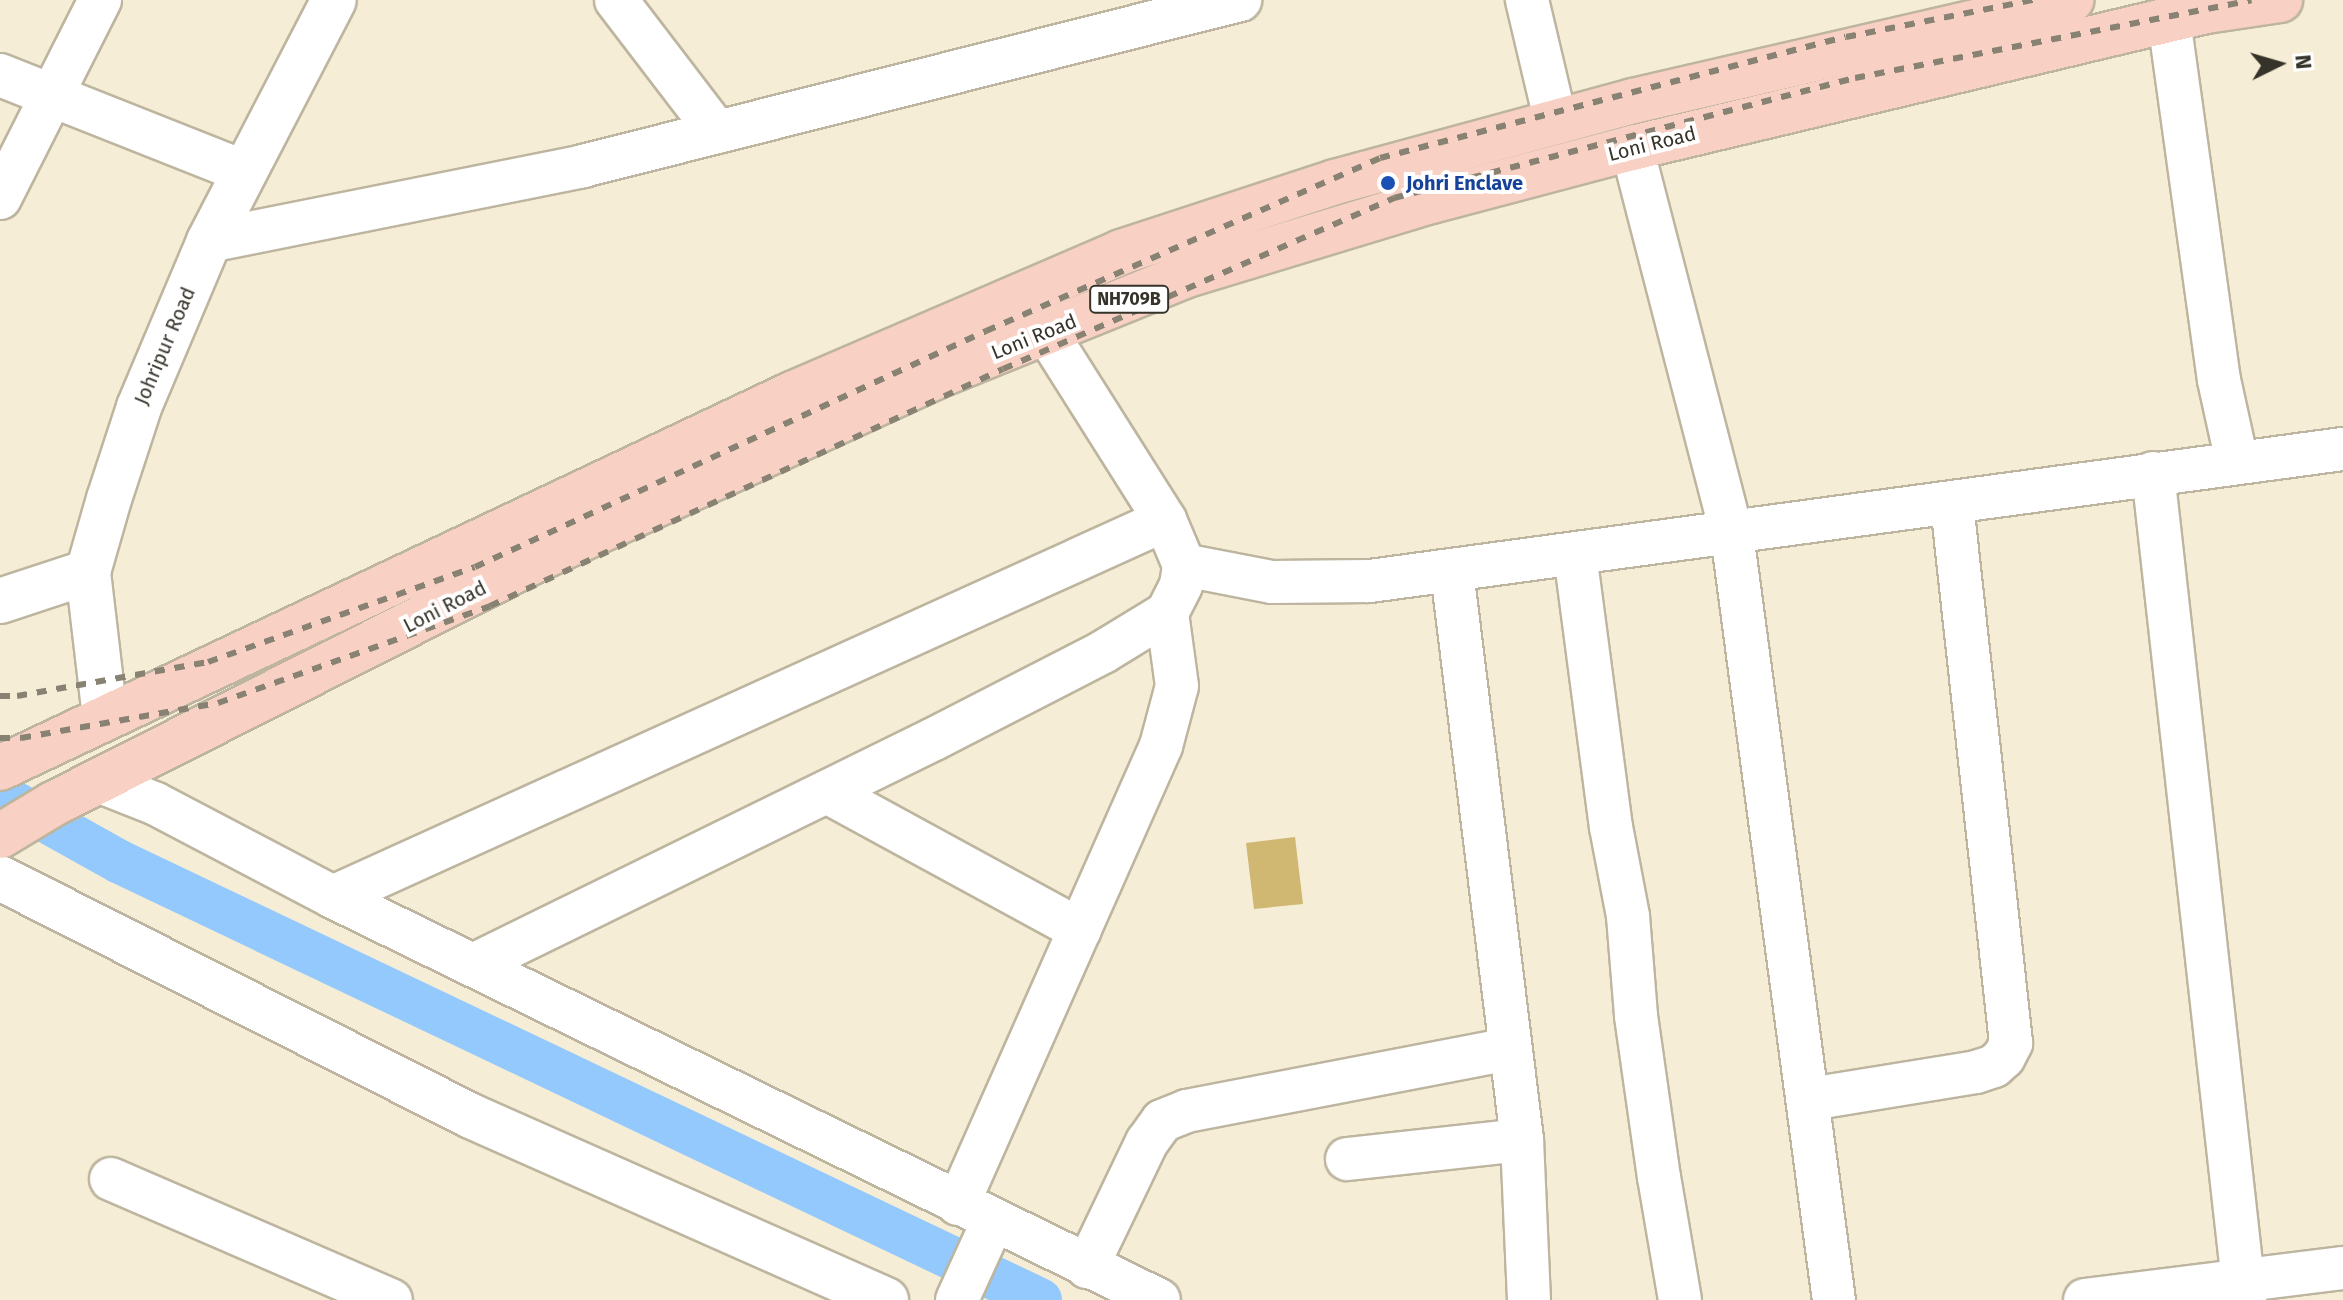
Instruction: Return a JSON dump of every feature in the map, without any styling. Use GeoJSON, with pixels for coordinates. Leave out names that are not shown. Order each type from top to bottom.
{"type":"FeatureCollection","features":[{"type":"Feature","properties":{"kind":"highway","name":"NH709B"},"geometry":{"type":"LineString","coordinates":[[3,767],[792,394],[1121,252],[1335,182],[1633,101],[2072,0]]}},
{"type":"Feature","properties":{"kind":"highway","name":"Loni Road"},"geometry":{"type":"LineString","coordinates":[[3,835],[53,804],[490,584],[932,378],[1190,274],[1431,201],[1632,148],[2169,20],[2280,0]]}},
{"type":"Feature","properties":{"kind":"highway"},"geometry":{"type":"LineString","coordinates":[[470,546],[490,584]]}},
{"type":"Feature","properties":{"kind":"street"},"geometry":{"type":"LineString","coordinates":[[0,198],[100,0]]}},
{"type":"Feature","properties":{"kind":"street","name":"Johripur Road"},"geometry":{"type":"LineString","coordinates":[[105,717],[88,572],[139,407],[209,241],[334,0]]}},
{"type":"Feature","properties":{"kind":"street"},"geometry":{"type":"LineString","coordinates":[[616,0],[717,132]]}},
{"type":"Feature","properties":{"kind":"street"},"geometry":{"type":"LineString","coordinates":[[209,241],[583,166],[1198,5],[1240,0]]}},
{"type":"Feature","properties":{"kind":"street"},"geometry":{"type":"LineString","coordinates":[[1527,0],[1556,123]]}},
{"type":"Feature","properties":{"kind":"street"},"geometry":{"type":"LineString","coordinates":[[2169,20],[2219,380],[2237,462]]}},
{"type":"Feature","properties":{"kind":"street"},"geometry":{"type":"LineString","coordinates":[[0,75],[51,99],[245,172]]}},
{"type":"Feature","properties":{"kind":"street"},"geometry":{"type":"LineString","coordinates":[[1632,148],[1732,534],[1810,1099],[1834,1300]]}},
{"type":"Feature","properties":{"kind":"street"},"geometry":{"type":"LineString","coordinates":[[473,965],[827,792],[1103,652],[1167,613],[1181,585],[1184,565],[1165,520],[1046,332]]}},
{"type":"Feature","properties":{"kind":"street"},"geometry":{"type":"LineString","coordinates":[[1184,565],[1272,582],[1321,584],[1452,572],[2343,449]]}},
{"type":"Feature","properties":{"kind":"street"},"geometry":{"type":"LineString","coordinates":[[2153,473],[2244,1290]]}},
{"type":"Feature","properties":{"kind":"street"},"geometry":{"type":"LineString","coordinates":[[1810,1099],[1976,1072],[1994,1066],[2004,1057],[2011,1043],[1952,504]]}},
{"type":"Feature","properties":{"kind":"street"},"geometry":{"type":"LineString","coordinates":[[333,897],[1165,520]]}},
{"type":"Feature","properties":{"kind":"street"},"geometry":{"type":"LineString","coordinates":[[1575,554],[1611,827],[1628,916],[1636,1016],[1680,1300]]}},
{"type":"Feature","properties":{"kind":"street"},"geometry":{"type":"LineString","coordinates":[[0,601],[88,572]]}},
{"type":"Feature","properties":{"kind":"street"},"geometry":{"type":"LineString","coordinates":[[1452,572],[1522,1140],[1529,1300]]}},
{"type":"Feature","properties":{"kind":"street"},"geometry":{"type":"LineString","coordinates":[[970,1252],[1080,930],[1170,719],[1177,686],[1167,613]]}},
{"type":"Feature","properties":{"kind":"street"},"geometry":{"type":"LineString","coordinates":[[98,781],[156,804],[333,897],[473,965],[970,1252],[1087,1267],[1159,1300]]}},
{"type":"Feature","properties":{"kind":"street"},"geometry":{"type":"LineString","coordinates":[[827,792],[1080,930]]}},
{"type":"Feature","properties":{"kind":"street"},"geometry":{"type":"LineString","coordinates":[[0,878],[471,1116],[886,1300]]}},
{"type":"Feature","properties":{"kind":"street"},"geometry":{"type":"LineString","coordinates":[[1087,1267],[1147,1142],[1162,1121],[1187,1111],[1510,1049]]}},
{"type":"Feature","properties":{"kind":"street"},"geometry":{"type":"LineString","coordinates":[[1347,1159],[1522,1140]]}},
{"type":"Feature","properties":{"kind":"street"},"geometry":{"type":"LineString","coordinates":[[111,1179],[391,1300]]}},
{"type":"Feature","properties":{"kind":"street"},"geometry":{"type":"LineString","coordinates":[[2086,1300],[2244,1290],[2343,1268]]}},
{"type":"Feature","properties":{"kind":"building"},"geometry":{"type":"Polygon","coordinates":[[[1295,837],[1303,904],[1254,909],[1246,843],[1295,837]]]}},
{"type":"Feature","properties":{"kind":"waterway"},"geometry":{"type":"LineString","coordinates":[[0,795],[120,862],[1040,1300]]}},
{"type":"Feature","properties":{"kind":"railway"},"geometry":{"type":"LineString","coordinates":[[0,696],[17,696],[208,662],[475,567],[986,331],[1380,158],[1846,37],[2033,0]]}},
{"type":"Feature","properties":{"kind":"railway"},"geometry":{"type":"LineString","coordinates":[[0,738],[21,738],[218,703],[490,606],[1003,369],[1394,198],[1855,78],[2251,0]]}},
{"type":"Feature","properties":{"kind":"place","name":"Johri Enclave"},"geometry":{"type":"Point","coordinates":[1388,183]}}]}
